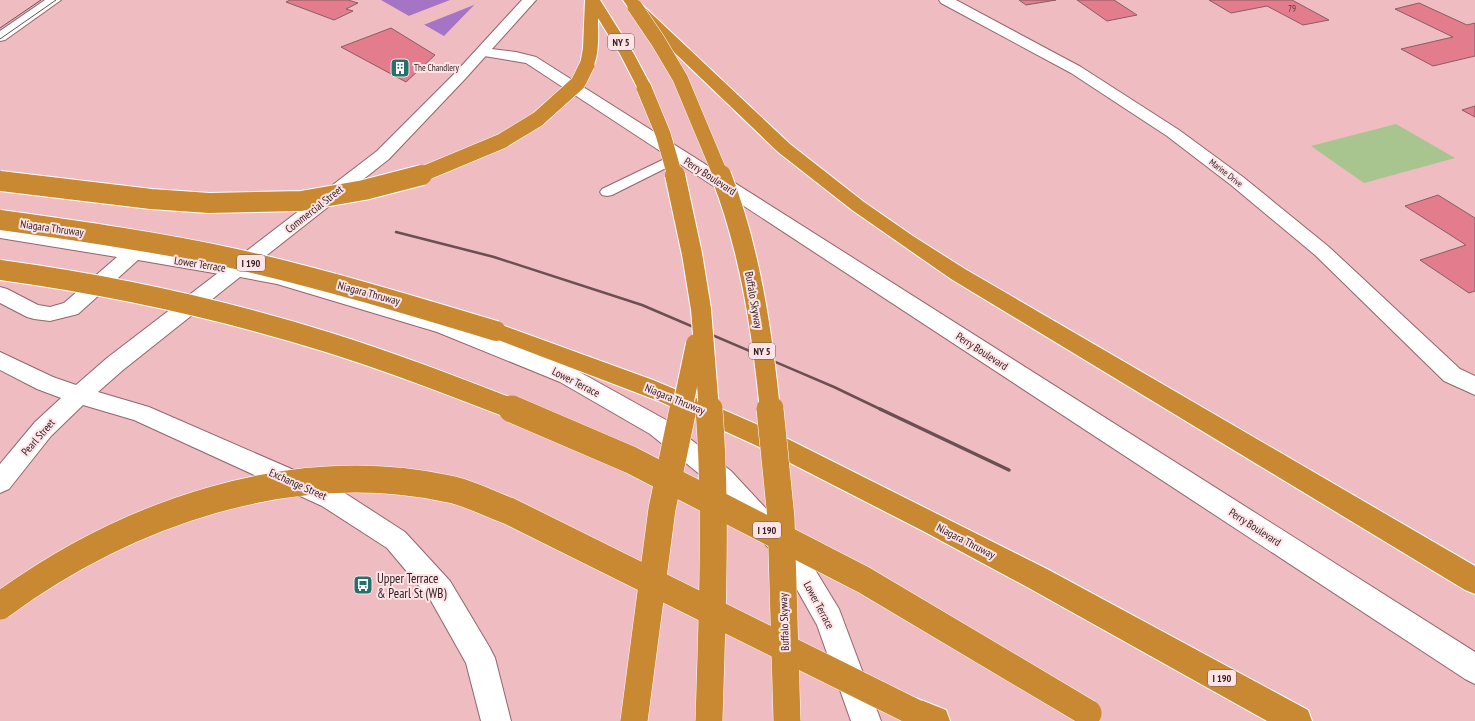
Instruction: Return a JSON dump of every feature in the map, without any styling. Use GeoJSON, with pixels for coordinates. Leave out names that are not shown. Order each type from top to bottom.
{"type":"FeatureCollection","features":[{"type":"Feature","properties":{"kind":"highway"},"geometry":{"type":"LineString","coordinates":[[0,181],[151,199],[209,203],[239,203],[301,201],[364,190],[422,175],[502,141],[538,119],[578,83],[587,65],[590,48],[592,0]]}},
{"type":"Feature","properties":{"kind":"highway","name":"NY 5"},"geometry":{"type":"LineString","coordinates":[[592,0],[632,62],[663,134],[684,212],[701,309],[711,438],[714,568],[709,721]]}},
{"type":"Feature","properties":{"kind":"highway"},"geometry":{"type":"LineString","coordinates":[[632,3],[784,148],[852,202],[906,240],[965,278],[1475,581]]}},
{"type":"Feature","properties":{"kind":"highway","name":"Buffalo Skyway"},"geometry":{"type":"LineString","coordinates":[[632,3],[658,41],[680,78],[732,203],[744,247],[757,315],[767,383],[781,518],[787,721]]}},
{"type":"Feature","properties":{"kind":"highway","name":"Niagara Thruway"},"geometry":{"type":"LineString","coordinates":[[0,220],[150,243],[275,268],[382,296],[496,331],[595,367],[694,406],[798,455],[904,508],[1140,632],[1297,721]]}},
{"type":"Feature","properties":{"kind":"highway","name":"I 190"},"geometry":{"type":"LineString","coordinates":[[0,270],[59,278],[210,310],[327,342],[431,377],[534,417],[631,460],[864,580],[1100,721]]}},
{"type":"Feature","properties":{"kind":"highway"},"geometry":{"type":"LineString","coordinates":[[634,721],[662,509],[678,422],[693,364],[701,309]]}},
{"type":"Feature","properties":{"kind":"highway"},"geometry":{"type":"LineString","coordinates":[[0,606],[55,569],[121,534],[185,509],[263,487],[332,478],[392,480],[451,489],[509,511],[916,713],[935,721]]}},
{"type":"Feature","properties":{"kind":"street"},"geometry":{"type":"LineString","coordinates":[[0,28],[40,0]]}},
{"type":"Feature","properties":{"kind":"street"},"geometry":{"type":"LineString","coordinates":[[0,37],[54,0]]}},
{"type":"Feature","properties":{"kind":"street","name":"Commercial Street"},"geometry":{"type":"LineString","coordinates":[[79,395],[115,364],[383,155],[483,52],[529,0]]}},
{"type":"Feature","properties":{"kind":"street","name":"Marine Drive"},"geometry":{"type":"LineString","coordinates":[[946,0],[1076,70],[1173,133],[1237,182],[1322,251],[1452,376],[1475,386]]}},
{"type":"Feature","properties":{"kind":"street","name":"Perry Boulevard"},"geometry":{"type":"LineString","coordinates":[[483,52],[516,56],[531,60],[1475,669]]}},
{"type":"Feature","properties":{"kind":"street","name":"Lower Terrace"},"geometry":{"type":"LineString","coordinates":[[0,232],[278,278],[444,327],[568,376],[658,428],[722,478],[791,554],[829,619],[866,721]]}},
{"type":"Feature","properties":{"kind":"street"},"geometry":{"type":"LineString","coordinates":[[0,294],[34,312],[50,314],[71,309],[134,253]]}},
{"type":"Feature","properties":{"kind":"street","name":"Exchange Street"},"geometry":{"type":"LineString","coordinates":[[0,360],[45,383],[79,395],[141,413],[331,498],[396,540],[440,590],[480,658],[496,721]]}},
{"type":"Feature","properties":{"kind":"street","name":"Pearl Street"},"geometry":{"type":"LineString","coordinates":[[0,482],[43,429],[79,395]]}},
{"type":"Feature","properties":{"kind":"lane"},"geometry":{"type":"LineString","coordinates":[[607,192],[679,156]]}},
{"type":"Feature","properties":{"kind":"green space"},"geometry":{"type":"Polygon","coordinates":[[[1396,124],[1455,158],[1364,183],[1311,146],[1396,124]]]}},
{"type":"Feature","properties":{"kind":"shaded area"},"geometry":{"type":"Polygon","coordinates":[[[381,0],[479,0],[444,36],[381,0]]]}},
{"type":"Feature","properties":{"kind":"pier"},"geometry":{"type":"Polygon","coordinates":[[[450,0],[481,0],[479,3],[421,26],[406,17],[450,0]]]}},
{"type":"Feature","properties":{"kind":"building"},"geometry":{"type":"Polygon","coordinates":[[[290,0],[348,0],[358,3],[346,9],[353,11],[334,20],[286,2],[290,0]]]}},
{"type":"Feature","properties":{"kind":"building"},"geometry":{"type":"Polygon","coordinates":[[[1019,0],[1056,0],[1026,5],[1019,0]]]}},
{"type":"Feature","properties":{"kind":"building"},"geometry":{"type":"Polygon","coordinates":[[[1077,0],[1114,0],[1137,15],[1107,21],[1077,0]]]}},
{"type":"Feature","properties":{"kind":"building"},"geometry":{"type":"Polygon","coordinates":[[[1209,0],[1292,0],[1329,20],[1303,25],[1267,6],[1231,13],[1209,0]]]}},
{"type":"Feature","properties":{"kind":"building"},"geometry":{"type":"Polygon","coordinates":[[[1419,3],[1467,25],[1475,23],[1475,56],[1433,66],[1401,49],[1453,37],[1395,9],[1419,3]]]}},
{"type":"Feature","properties":{"kind":"building","name":"The Chandlery"},"geometry":{"type":"Polygon","coordinates":[[[391,28],[435,55],[406,82],[341,47],[391,28]]]}},
{"type":"Feature","properties":{"kind":"building"},"geometry":{"type":"Polygon","coordinates":[[[1475,106],[1475,117],[1462,110],[1475,106]]]}},
{"type":"Feature","properties":{"kind":"building"},"geometry":{"type":"Polygon","coordinates":[[[1438,195],[1475,218],[1475,291],[1469,293],[1420,260],[1466,245],[1405,206],[1438,195]]]}},
{"type":"Feature","properties":{"kind":"tram line"},"geometry":{"type":"LineString","coordinates":[[0,28],[41,0]]}},
{"type":"Feature","properties":{"kind":"tram line"},"geometry":{"type":"LineString","coordinates":[[0,39],[56,0]]}},
{"type":"Feature","properties":{"kind":"railway"},"geometry":{"type":"LineString","coordinates":[[396,232],[494,257],[642,305],[834,387],[882,410]]}},
{"type":"Feature","properties":{"kind":"railway"},"geometry":{"type":"LineString","coordinates":[[880,409],[1009,470]]}},
{"type":"Feature","properties":{"kind":"place","name":"The Chandlery"},"geometry":{"type":"Point","coordinates":[400,68]}},
{"type":"Feature","properties":{"kind":"place","name":"Upper Terrace & Pearl St (WB)"},"geometry":{"type":"Point","coordinates":[363,585]}}]}
